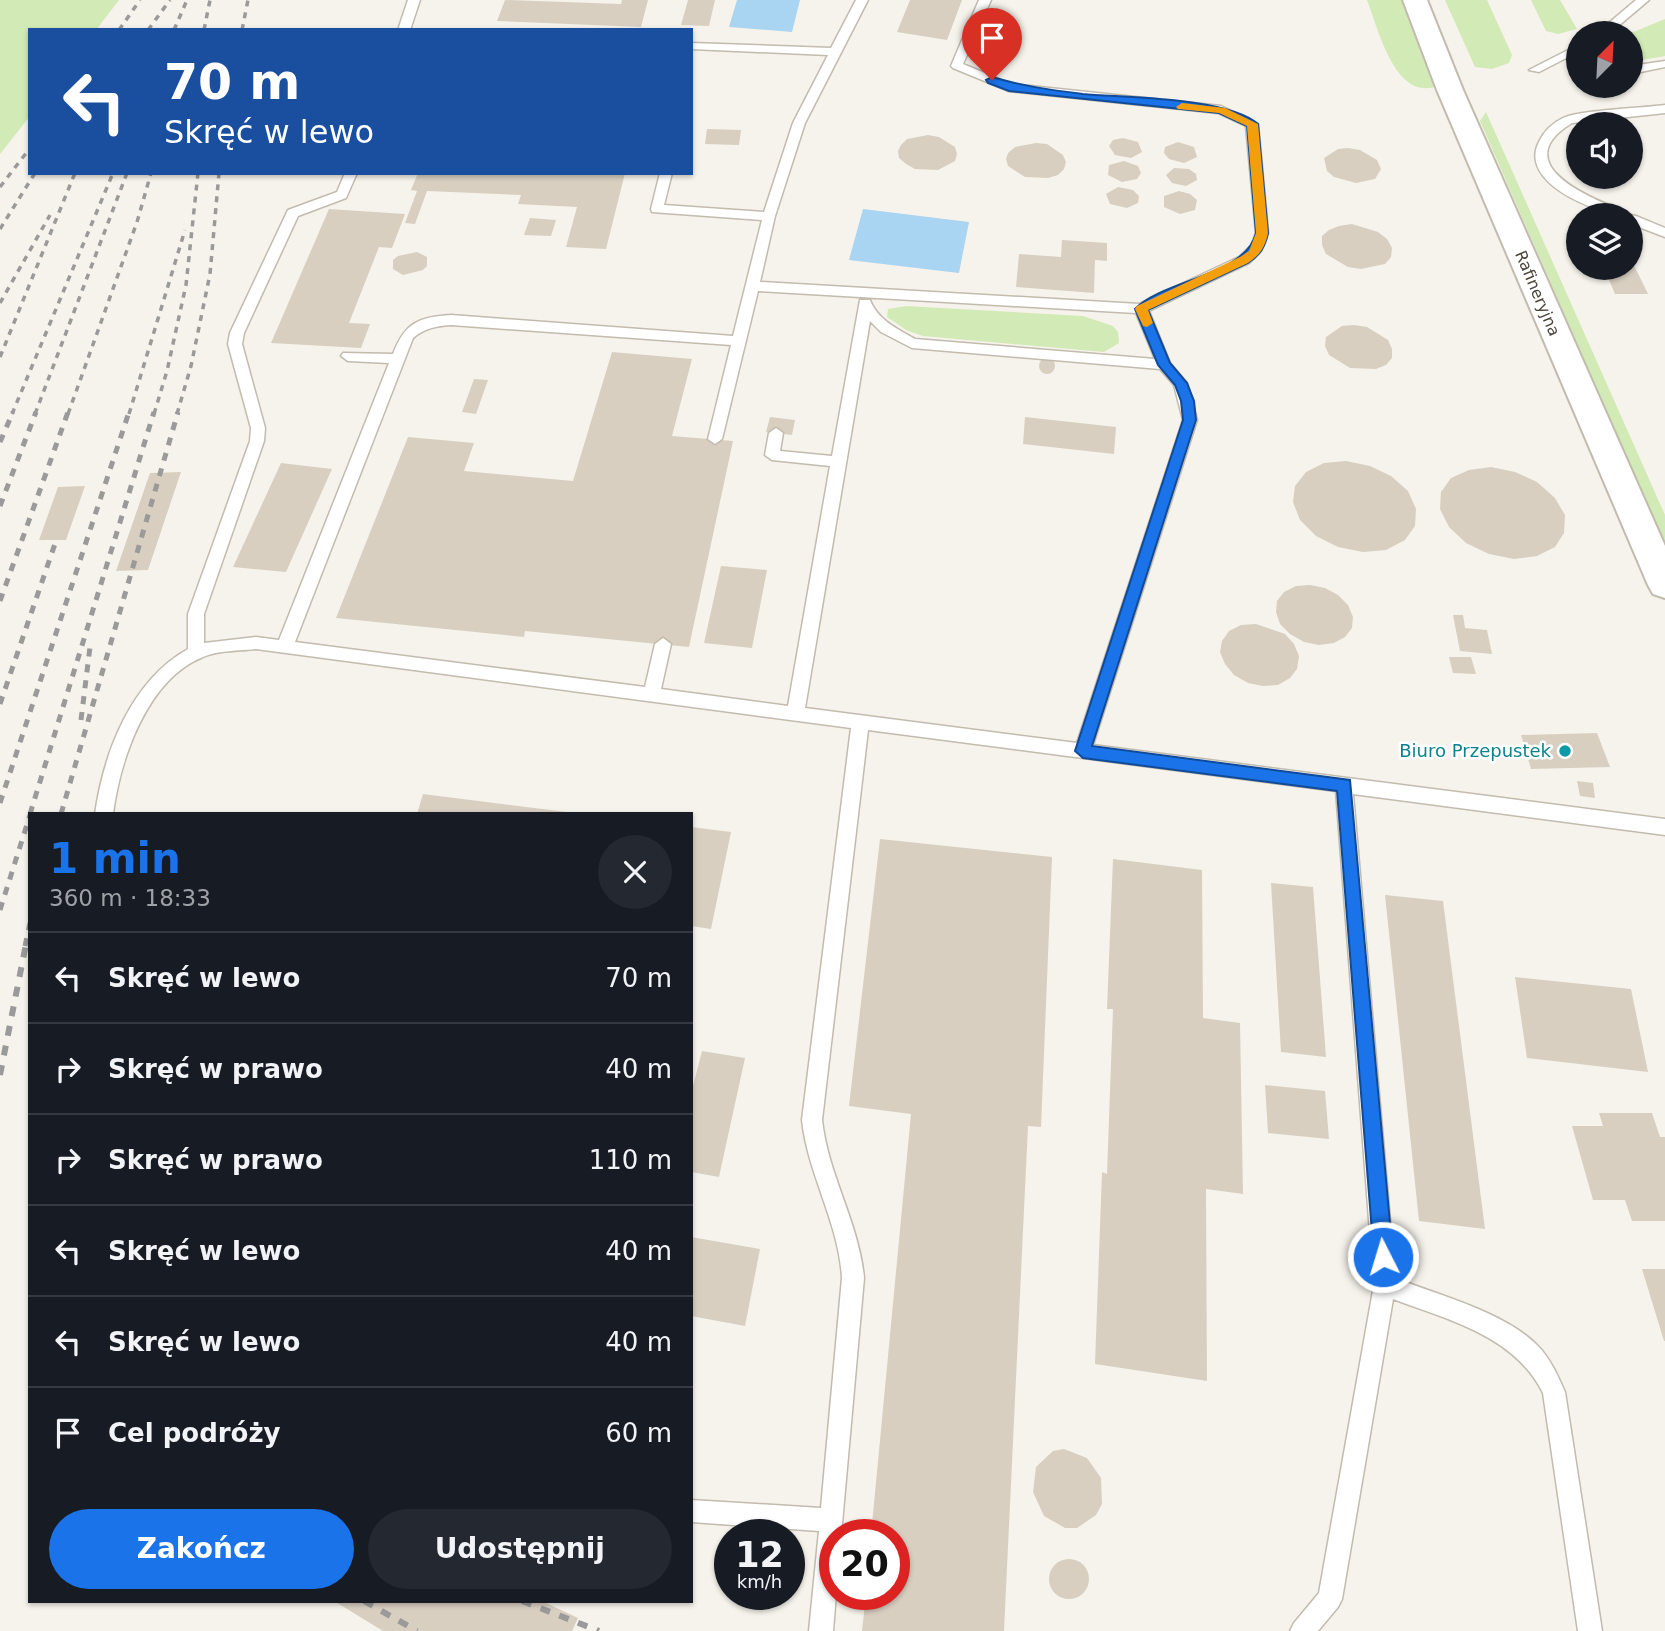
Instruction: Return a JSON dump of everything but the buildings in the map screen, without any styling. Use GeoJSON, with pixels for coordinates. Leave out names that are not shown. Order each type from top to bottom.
{"type":"FeatureCollection","features":[{"type":"Feature","properties":{"kind":"street","name":"Rafineryjna"},"geometry":{"type":"LineString","coordinates":[[1415,0],[1450,90],[1665,585]]}},
{"type":"Feature","properties":{"kind":"lane"},"geometry":{"type":"LineString","coordinates":[[405,28],[414,0]]}},
{"type":"Feature","properties":{"kind":"lane"},"geometry":{"type":"LineString","coordinates":[[715,439],[769,216],[799,123],[862,0]]}},
{"type":"Feature","properties":{"kind":"lane"},"geometry":{"type":"LineString","coordinates":[[752,286],[866,301],[1141,309],[1253,254],[1260,244],[1262,233],[1252,124],[1221,110],[1009,87],[957,66],[985,0]]}},
{"type":"Feature","properties":{"kind":"lane"},"geometry":{"type":"LineString","coordinates":[[1618,21],[1643,0]]}},
{"type":"Feature","properties":{"kind":"lane"},"geometry":{"type":"LineString","coordinates":[[693,46],[835,52]]}},
{"type":"Feature","properties":{"kind":"lane"},"geometry":{"type":"LineString","coordinates":[[1535,70],[1566,54]]}},
{"type":"Feature","properties":{"kind":"lane"},"geometry":{"type":"LineString","coordinates":[[1643,68],[1665,64]]}},
{"type":"Feature","properties":{"kind":"lane"},"geometry":{"type":"LineString","coordinates":[[1592,203],[1580,198],[1555,180],[1541,158],[1545,136],[1555,127],[1570,120],[1665,109]]}},
{"type":"Feature","properties":{"kind":"lane"},"geometry":{"type":"LineString","coordinates":[[196,652],[196,614],[257,440],[258,428],[235,344],[237,334],[293,213],[342,195],[350,175]]}},
{"type":"Feature","properties":{"kind":"lane"},"geometry":{"type":"LineString","coordinates":[[666,175],[657,209],[769,216]]}},
{"type":"Feature","properties":{"kind":"lane"},"geometry":{"type":"LineString","coordinates":[[1643,224],[1665,233]]}},
{"type":"Feature","properties":{"kind":"lane"},"geometry":{"type":"LineString","coordinates":[[866,301],[886,329],[912,344],[1164,365]]}},
{"type":"Feature","properties":{"kind":"lane"},"geometry":{"type":"LineString","coordinates":[[795,715],[866,301]]}},
{"type":"Feature","properties":{"kind":"lane"},"geometry":{"type":"LineString","coordinates":[[1083,751],[1189,420],[1187,401],[1180,383],[1164,365],[1141,309]]}},
{"type":"Feature","properties":{"kind":"lane"},"geometry":{"type":"LineString","coordinates":[[285,646],[407,336],[423,323],[435,320],[739,341]]}},
{"type":"Feature","properties":{"kind":"lane"},"geometry":{"type":"LineString","coordinates":[[348,356],[398,359]]}},
{"type":"Feature","properties":{"kind":"lane"},"geometry":{"type":"LineString","coordinates":[[776,433],[772,455],[839,462]]}},
{"type":"Feature","properties":{"kind":"lane"},"geometry":{"type":"LineString","coordinates":[[104,812],[105,794],[134,715],[157,683],[174,666],[196,652],[256,643],[860,724],[1665,827]]}},
{"type":"Feature","properties":{"kind":"lane"},"geometry":{"type":"LineString","coordinates":[[651,695],[663,644]]}},
{"type":"Feature","properties":{"kind":"lane"},"geometry":{"type":"LineString","coordinates":[[831,1519],[853,1278],[851,1250],[815,1149],[812,1120],[860,724]]}},
{"type":"Feature","properties":{"kind":"lane"},"geometry":{"type":"LineString","coordinates":[[1302,1631],[1330,1600],[1385,1285],[1344,785]]}},
{"type":"Feature","properties":{"kind":"lane"},"geometry":{"type":"LineString","coordinates":[[1385,1285],[1503,1334],[1527,1350],[1544,1370],[1554,1392],[1590,1631]]}},
{"type":"Feature","properties":{"kind":"lane"},"geometry":{"type":"LineString","coordinates":[[693,1511],[819,1519]]}},
{"type":"Feature","properties":{"kind":"lane"},"geometry":{"type":"LineString","coordinates":[[821,1631],[823,1610]]}},
{"type":"Feature","properties":{"kind":"green space"},"geometry":{"type":"Polygon","coordinates":[[[0,0],[119,0],[98,28],[28,28],[28,119],[0,154],[0,0]]]}},
{"type":"Feature","properties":{"kind":"green space"},"geometry":{"type":"Polygon","coordinates":[[[1367,0],[1401,0],[1437,86],[1422,88],[1410,83],[1399,73],[1390,60],[1367,0]]]}},
{"type":"Feature","properties":{"kind":"green space"},"geometry":{"type":"Polygon","coordinates":[[[1445,0],[1487,0],[1512,55],[1509,63],[1492,69],[1475,67],[1445,0]]]}},
{"type":"Feature","properties":{"kind":"green space"},"geometry":{"type":"Polygon","coordinates":[[[1531,0],[1560,0],[1572,21],[1566,21],[1566,32],[1558,34],[1546,31],[1531,0]]]}},
{"type":"Feature","properties":{"kind":"green space"},"geometry":{"type":"Polygon","coordinates":[[[1665,19],[1665,56],[1643,60],[1643,28],[1665,19]]]}},
{"type":"Feature","properties":{"kind":"green space"},"geometry":{"type":"Polygon","coordinates":[[[1486,112],[1665,515],[1665,545],[1480,121],[1486,112]]]}},
{"type":"Feature","properties":{"kind":"green space"},"geometry":{"type":"Polygon","coordinates":[[[906,306],[1083,316],[1113,326],[1118,332],[1119,343],[1104,352],[923,336],[908,331],[887,317],[888,309],[906,306]]]}},
{"type":"Feature","properties":{"kind":"water"},"geometry":{"type":"Polygon","coordinates":[[[737,0],[800,0],[792,32],[729,27],[737,0]]]}},
{"type":"Feature","properties":{"kind":"water"},"geometry":{"type":"Polygon","coordinates":[[[863,209],[969,222],[959,273],[849,260],[863,209]]]}},
{"type":"Feature","properties":{"kind":"railway"},"geometry":{"type":"LineString","coordinates":[[120,28],[140,0]]}},
{"type":"Feature","properties":{"kind":"railway"},"geometry":{"type":"LineString","coordinates":[[149,28],[170,0]]}},
{"type":"Feature","properties":{"kind":"railway"},"geometry":{"type":"LineString","coordinates":[[175,28],[187,0]]}},
{"type":"Feature","properties":{"kind":"railway"},"geometry":{"type":"LineString","coordinates":[[204,28],[210,0]]}},
{"type":"Feature","properties":{"kind":"railway"},"geometry":{"type":"LineString","coordinates":[[242,28],[248,0]]}},
{"type":"Feature","properties":{"kind":"railway"},"geometry":{"type":"LineString","coordinates":[[0,187],[28,151]]}},
{"type":"Feature","properties":{"kind":"railway"},"geometry":{"type":"LineString","coordinates":[[0,229],[34,175]]}},
{"type":"Feature","properties":{"kind":"railway"},"geometry":{"type":"LineString","coordinates":[[0,357],[74,175]]}},
{"type":"Feature","properties":{"kind":"railway"},"geometry":{"type":"LineString","coordinates":[[12,414],[112,175]]}},
{"type":"Feature","properties":{"kind":"railway"},"geometry":{"type":"LineString","coordinates":[[35,414],[126,175]]}},
{"type":"Feature","properties":{"kind":"railway"},"geometry":{"type":"LineString","coordinates":[[68,414],[137,222],[150,175]]}},
{"type":"Feature","properties":{"kind":"railway"},"geometry":{"type":"LineString","coordinates":[[154,414],[167,371],[186,285],[198,175]]}},
{"type":"Feature","properties":{"kind":"railway"},"geometry":{"type":"LineString","coordinates":[[177,414],[191,366],[210,274],[219,175]]}},
{"type":"Feature","properties":{"kind":"railway"},"geometry":{"type":"LineString","coordinates":[[0,303],[50,215]]}},
{"type":"Feature","properties":{"kind":"railway"},"geometry":{"type":"LineString","coordinates":[[129,414],[185,230]]}},
{"type":"Feature","properties":{"kind":"railway"},"geometry":{"type":"LineString","coordinates":[[0,442],[13,412]]}},
{"type":"Feature","properties":{"kind":"railway"},"geometry":{"type":"LineString","coordinates":[[0,506],[36,412]]}},
{"type":"Feature","properties":{"kind":"railway"},"geometry":{"type":"LineString","coordinates":[[0,601],[68,412]]}},
{"type":"Feature","properties":{"kind":"railway"},"geometry":{"type":"LineString","coordinates":[[0,803],[129,412]]}},
{"type":"Feature","properties":{"kind":"railway"},"geometry":{"type":"LineString","coordinates":[[31,812],[154,412]]}},
{"type":"Feature","properties":{"kind":"railway"},"geometry":{"type":"LineString","coordinates":[[62,812],[178,412]]}},
{"type":"Feature","properties":{"kind":"railway"},"geometry":{"type":"LineString","coordinates":[[0,704],[57,538]]}},
{"type":"Feature","properties":{"kind":"railway"},"geometry":{"type":"LineString","coordinates":[[81,720],[90,647]]}},
{"type":"Feature","properties":{"kind":"railway"},"geometry":{"type":"LineString","coordinates":[[0,910],[28,821]]}},
{"type":"Feature","properties":{"kind":"railway"},"geometry":{"type":"LineString","coordinates":[[25,946],[28,932]]}},
{"type":"Feature","properties":{"kind":"railway"},"geometry":{"type":"LineString","coordinates":[[0,1075],[26,944]]}},
{"type":"Feature","properties":{"kind":"railway"},"geometry":{"type":"LineString","coordinates":[[368,1603],[417,1631]]}},
{"type":"Feature","properties":{"kind":"railway"},"geometry":{"type":"LineString","coordinates":[[527,1603],[599,1631]]}},
{"type":"Feature","properties":{"kind":"slow traffic"},"geometry":{"type":"LineString","coordinates":[[1147,323],[1141,309],[1244,260],[1253,254],[1260,244],[1262,233],[1252,124],[1221,110],[1182,107]]}},
{"type":"Feature","properties":{"kind":"place","name":"Biuro Przepustek"},"geometry":{"type":"Point","coordinates":[1565,751]}},
{"type":"Feature","properties":{"kind":"route"},"geometry":{"type":"LineString","coordinates":[[992,80],[1009,87],[1080,97],[1221,110],[1252,124],[1262,233],[1260,244],[1253,254],[1244,260],[1141,309],[1164,365],[1180,383],[1187,401],[1189,420],[1083,751],[1344,785],[1383,1257]]}}]}
